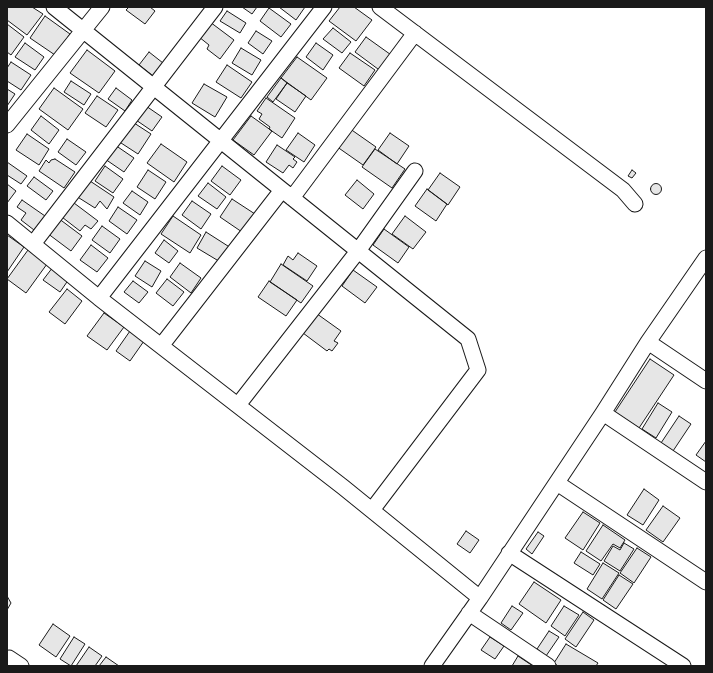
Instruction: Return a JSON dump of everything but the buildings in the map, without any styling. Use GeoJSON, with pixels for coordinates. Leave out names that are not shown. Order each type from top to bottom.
{"type":"FeatureCollection","features":[{"type":"Feature","properties":{"kind":"street"},"geometry":{"type":"LineString","coordinates":[[54,7],[468,339],[478,370],[372,510]]}},
{"type":"Feature","properties":{"kind":"street"},"geometry":{"type":"LineString","coordinates":[[7,125],[102,7]]}},
{"type":"Feature","properties":{"kind":"street"},"geometry":{"type":"LineString","coordinates":[[33,244],[215,7]]}},
{"type":"Feature","properties":{"kind":"street"},"geometry":{"type":"LineString","coordinates":[[100,298],[324,7]]}},
{"type":"Feature","properties":{"kind":"street"},"geometry":{"type":"LineString","coordinates":[[380,7],[623,190],[635,204]]}},
{"type":"Feature","properties":{"kind":"street"},"geometry":{"type":"LineString","coordinates":[[161,346],[287,194],[415,33]]}},
{"type":"Feature","properties":{"kind":"street"},"geometry":{"type":"LineString","coordinates":[[238,405],[358,251],[415,171]]}},
{"type":"Feature","properties":{"kind":"street"},"geometry":{"type":"LineString","coordinates":[[7,222],[100,298],[372,510],[480,598]]}},
{"type":"Feature","properties":{"kind":"street"},"geometry":{"type":"LineString","coordinates":[[432,666],[480,598],[603,413],[648,342],[706,258]]}},
{"type":"Feature","properties":{"kind":"street"},"geometry":{"type":"LineString","coordinates":[[648,342],[706,381]]}},
{"type":"Feature","properties":{"kind":"street"},"geometry":{"type":"LineString","coordinates":[[603,413],[706,482]]}},
{"type":"Feature","properties":{"kind":"street"},"geometry":{"type":"LineString","coordinates":[[557,483],[706,582]]}},
{"type":"Feature","properties":{"kind":"street"},"geometry":{"type":"LineString","coordinates":[[510,553],[683,666]]}},
{"type":"Feature","properties":{"kind":"street"},"geometry":{"type":"LineString","coordinates":[[469,612],[548,666]]}},
{"type":"Feature","properties":{"kind":"street"},"geometry":{"type":"LineString","coordinates":[[7,661],[9,658],[21,666]]}}]}
